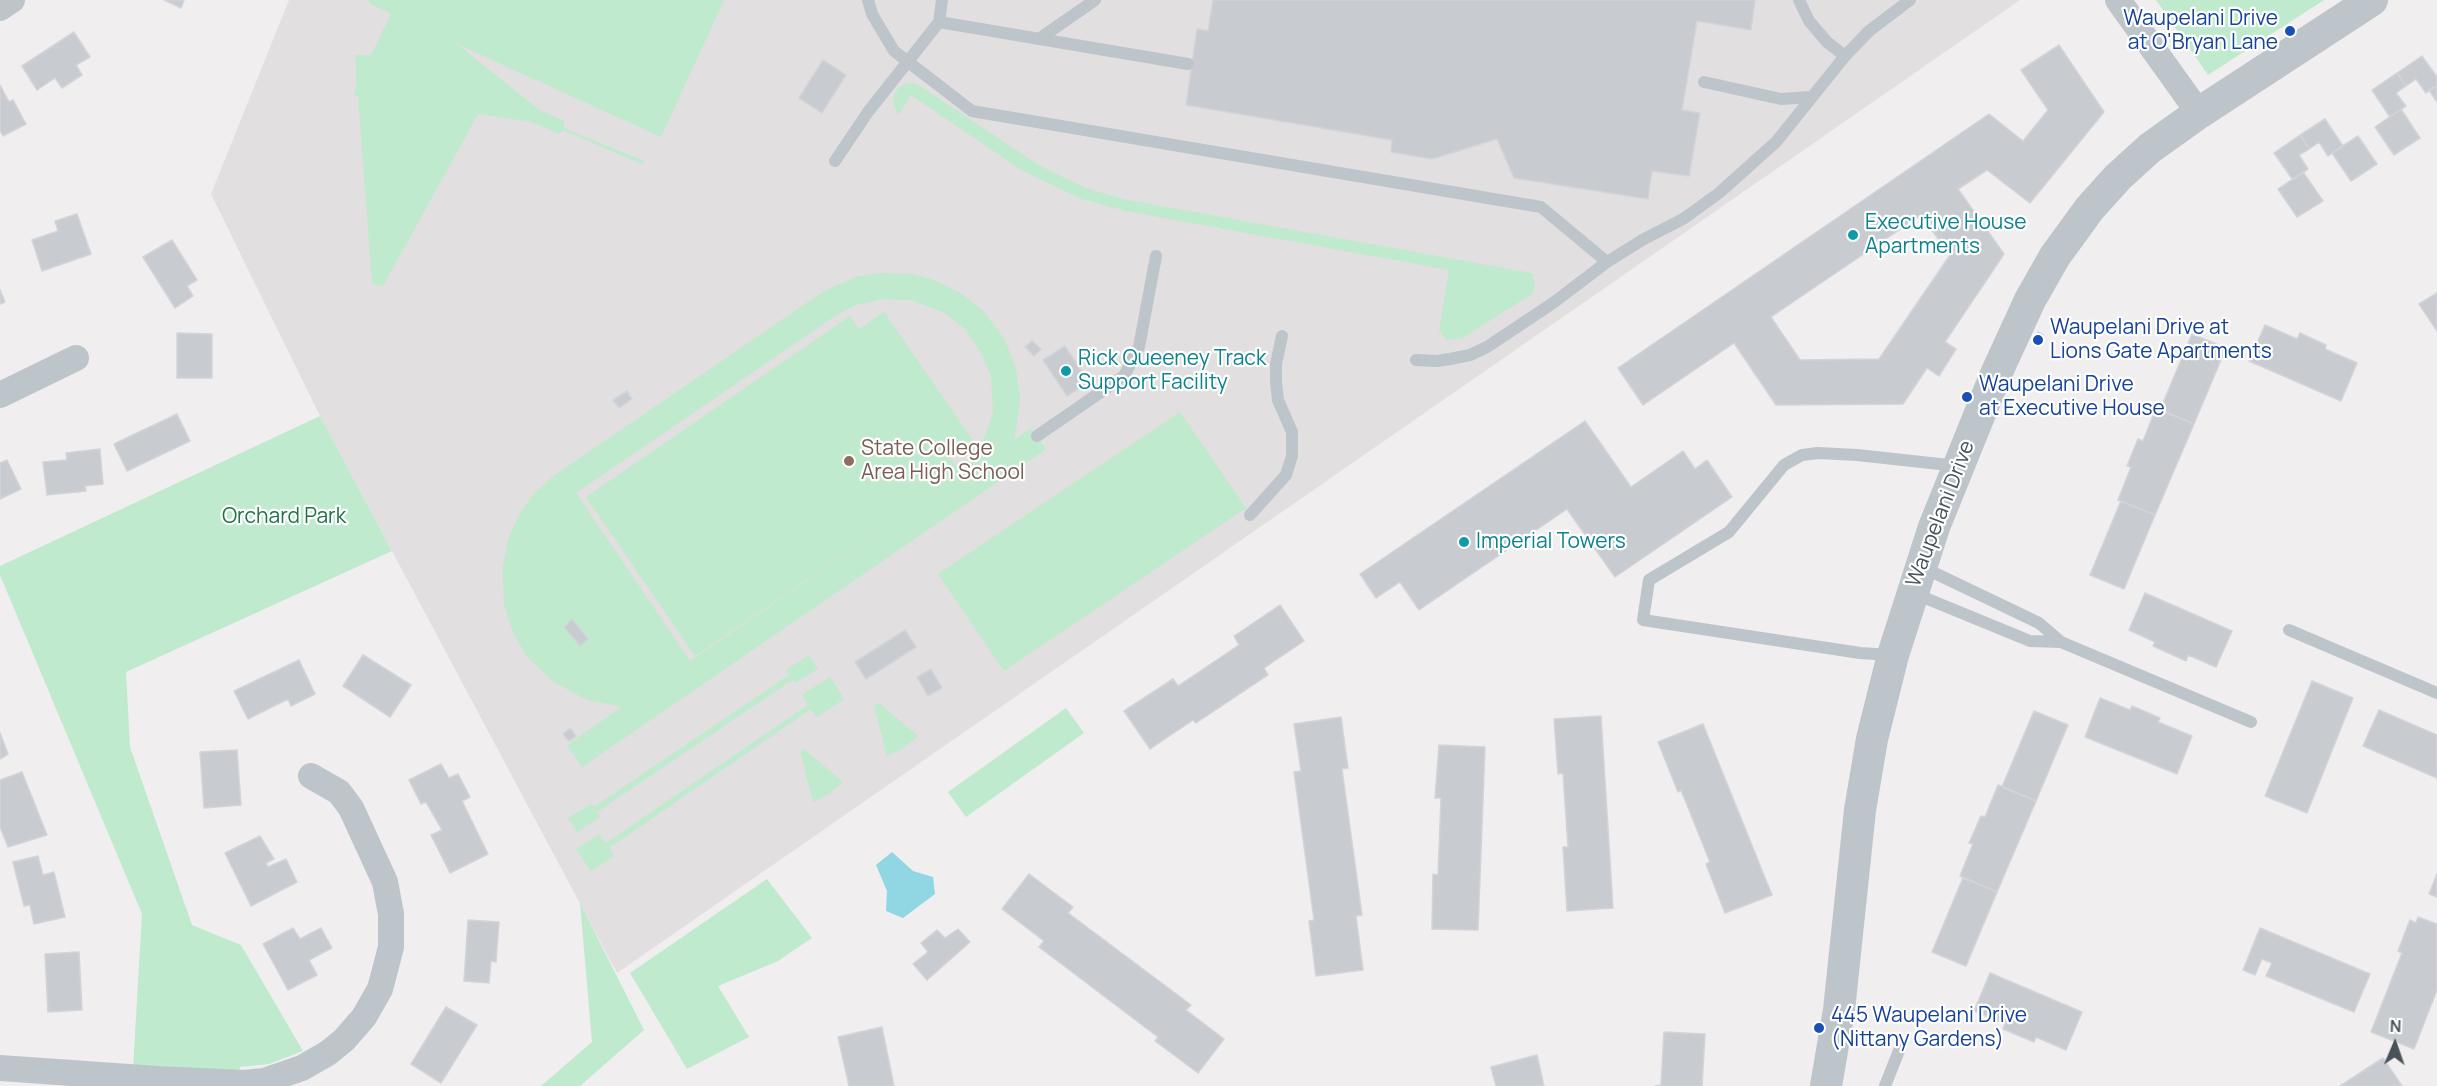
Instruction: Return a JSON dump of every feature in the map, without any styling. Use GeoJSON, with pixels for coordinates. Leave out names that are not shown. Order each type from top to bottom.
{"type":"FeatureCollection","features":[{"type":"Feature","properties":{"kind":"street"},"geometry":{"type":"LineString","coordinates":[[0,8],[12,0]]}},
{"type":"Feature","properties":{"kind":"street"},"geometry":{"type":"LineString","coordinates":[[2118,0],[2199,113]]}},
{"type":"Feature","properties":{"kind":"street","name":"Waupelani Drive"},"geometry":{"type":"LineString","coordinates":[[1826,1086],[1838,1021],[1860,810],[1871,746],[1893,655],[1915,579],[1958,466],[2030,300],[2066,240],[2090,208],[2118,177],[2150,148],[2199,113],[2372,0]]}},
{"type":"Feature","properties":{"kind":"street"},"geometry":{"type":"LineString","coordinates":[[0,395],[76,358]]}},
{"type":"Feature","properties":{"kind":"street"},"geometry":{"type":"LineString","coordinates":[[0,1068],[244,1083],[264,1081],[302,1068],[328,1053],[344,1040],[364,1017],[380,989],[391,947],[391,914],[385,882],[351,808],[339,792],[311,776]]}},
{"type":"Feature","properties":{"kind":"lane"},"geometry":{"type":"LineString","coordinates":[[868,0],[872,14],[894,51],[972,111],[1541,207],[1607,262]]}},
{"type":"Feature","properties":{"kind":"lane"},"geometry":{"type":"LineString","coordinates":[[835,161],[907,61],[939,22],[942,0]]}},
{"type":"Feature","properties":{"kind":"lane"},"geometry":{"type":"LineString","coordinates":[[1039,39],[1095,0]]}},
{"type":"Feature","properties":{"kind":"lane"},"geometry":{"type":"LineString","coordinates":[[1799,0],[1809,21],[1827,42],[1845,56]]}},
{"type":"Feature","properties":{"kind":"lane"},"geometry":{"type":"LineString","coordinates":[[1416,360],[1437,362],[1450,360],[1470,355],[1487,347],[1553,303],[1607,262],[1683,219],[1719,193],[1776,142],[1845,56],[1869,31],[1910,0]]}},
{"type":"Feature","properties":{"kind":"lane"},"geometry":{"type":"LineString","coordinates":[[939,22],[1188,64]]}},
{"type":"Feature","properties":{"kind":"lane"},"geometry":{"type":"LineString","coordinates":[[1704,82],[1781,99],[1811,97]]}},
{"type":"Feature","properties":{"kind":"lane"},"geometry":{"type":"LineString","coordinates":[[1037,436],[1124,376],[1139,347],[1156,256]]}},
{"type":"Feature","properties":{"kind":"lane"},"geometry":{"type":"LineString","coordinates":[[1250,515],[1286,475],[1292,456],[1292,432],[1278,400],[1276,382],[1276,364],[1282,336]]}},
{"type":"Feature","properties":{"kind":"lane"},"geometry":{"type":"LineString","coordinates":[[1893,655],[1860,653],[1643,620],[1649,580],[1729,532],[1784,465],[1802,454],[1818,453],[1958,466]]}},
{"type":"Feature","properties":{"kind":"lane"},"geometry":{"type":"LineString","coordinates":[[1915,579],[2030,641],[2061,642]]}},
{"type":"Feature","properties":{"kind":"lane"},"geometry":{"type":"LineString","coordinates":[[1915,579],[2039,623],[2061,642],[2251,722]]}},
{"type":"Feature","properties":{"kind":"lane"},"geometry":{"type":"LineString","coordinates":[[2289,630],[2437,693]]}},
{"type":"Feature","properties":{"kind":"lane"},"geometry":{"type":"LineString","coordinates":[[1885,1086],[1902,1043]]}},
{"type":"Feature","properties":{"kind":"shaded area","name":"State College Area High School"},"geometry":{"type":"Polygon","coordinates":[[[289,0],[2020,0],[617,973],[320,416],[211,194],[289,0]]]}},
{"type":"Feature","properties":{"kind":"green space"},"geometry":{"type":"Polygon","coordinates":[[[370,0],[724,0],[661,137],[457,44],[538,109],[564,121],[564,128],[644,161],[643,165],[563,130],[559,134],[532,122],[478,114],[383,286],[372,283],[358,96],[353,95],[357,85],[355,55],[371,55],[391,14],[369,3],[370,0]]]}},
{"type":"Feature","properties":{"kind":"green space"},"geometry":{"type":"Polygon","coordinates":[[[2156,0],[2324,0],[2208,75],[2156,0]]]}},
{"type":"Feature","properties":{"kind":"green space"},"geometry":{"type":"Polygon","coordinates":[[[907,83],[917,84],[1040,166],[1086,188],[1123,199],[1526,272],[1533,274],[1535,288],[1532,294],[1462,338],[1447,340],[1439,331],[1449,270],[1131,212],[1081,199],[1023,171],[911,95],[898,115],[893,103],[894,95],[898,88],[907,83]]]}},
{"type":"Feature","properties":{"kind":"green space"},"geometry":{"type":"Polygon","coordinates":[[[879,273],[913,274],[934,280],[961,293],[984,312],[1005,340],[1016,369],[1020,396],[1014,440],[1031,428],[1046,449],[582,767],[567,745],[622,707],[587,700],[554,682],[527,657],[513,632],[504,605],[502,570],[509,537],[521,511],[534,494],[555,475],[824,291],[856,277],[879,273]],[[883,299],[855,305],[835,316],[576,493],[690,661],[960,475],[695,656],[586,497],[850,316],[859,329],[884,312],[974,442],[950,458],[961,474],[979,452],[993,413],[991,376],[980,351],[966,330],[945,313],[911,300],[883,299]]]}},
{"type":"Feature","properties":{"kind":"green space"},"geometry":{"type":"Polygon","coordinates":[[[1180,412],[1246,508],[1004,671],[938,574],[1180,412]]]}},
{"type":"Feature","properties":{"kind":"green space","name":"Orchard Park"},"geometry":{"type":"Polygon","coordinates":[[[320,416],[392,551],[126,672],[130,747],[192,925],[241,945],[303,1051],[269,1064],[240,1067],[237,1086],[132,1086],[142,914],[0,575],[0,566],[320,416]]]}},
{"type":"Feature","properties":{"kind":"green space"},"geometry":{"type":"Polygon","coordinates":[[[809,655],[818,669],[795,683],[792,680],[597,812],[600,817],[577,832],[568,818],[591,804],[594,807],[789,675],[786,670],[809,655]]]}},
{"type":"Feature","properties":{"kind":"green space"},"geometry":{"type":"Polygon","coordinates":[[[830,677],[844,699],[817,717],[811,709],[609,848],[614,856],[591,871],[576,849],[599,834],[606,843],[808,705],[802,695],[830,677]]]}},
{"type":"Feature","properties":{"kind":"green space"},"geometry":{"type":"Polygon","coordinates":[[[879,703],[918,736],[904,748],[887,756],[874,705],[879,703]]]}},
{"type":"Feature","properties":{"kind":"green space"},"geometry":{"type":"Polygon","coordinates":[[[1066,708],[1084,733],[966,817],[948,792],[1066,708]]]}},
{"type":"Feature","properties":{"kind":"green space"},"geometry":{"type":"Polygon","coordinates":[[[804,749],[843,782],[829,794],[813,802],[800,751],[804,749]]]}},
{"type":"Feature","properties":{"kind":"green space"},"geometry":{"type":"Polygon","coordinates":[[[767,879],[812,938],[778,961],[718,986],[749,1037],[687,1069],[630,973],[767,879]]]}},
{"type":"Feature","properties":{"kind":"green space"},"geometry":{"type":"Polygon","coordinates":[[[580,903],[644,1030],[580,1086],[541,1086],[592,1042],[580,903]]]}},
{"type":"Feature","properties":{"kind":"water"},"geometry":{"type":"Polygon","coordinates":[[[892,852],[913,871],[933,877],[935,894],[903,918],[886,911],[887,891],[876,865],[892,852]]]}},
{"type":"Feature","properties":{"kind":"building"},"geometry":{"type":"Polygon","coordinates":[[[164,0],[184,0],[181,8],[164,0]]]}},
{"type":"Feature","properties":{"kind":"building"},"geometry":{"type":"Polygon","coordinates":[[[1213,0],[1755,0],[1751,30],[1697,21],[1682,110],[1700,113],[1689,176],[1652,171],[1648,199],[1514,178],[1497,139],[1432,159],[1391,152],[1392,140],[1186,105],[1197,29],[1208,31],[1213,0]]]}},
{"type":"Feature","properties":{"kind":"building"},"geometry":{"type":"Polygon","coordinates":[[[74,32],[90,57],[76,65],[82,75],[62,88],[55,78],[37,90],[22,66],[74,32]]]}},
{"type":"Feature","properties":{"kind":"building","name":"Executive House Apartments"},"geometry":{"type":"Polygon","coordinates":[[[2059,45],[2104,112],[2030,203],[1987,170],[1958,189],[2004,254],[1945,342],[1956,349],[1939,376],[1927,368],[1903,404],[1776,405],[1734,343],[1643,405],[1618,368],[1989,114],[2023,141],[2048,110],[2021,70],[2059,45]],[[1921,215],[1771,317],[1800,360],[1879,359],[1950,255],[1921,215]]]}},
{"type":"Feature","properties":{"kind":"building"},"geometry":{"type":"Polygon","coordinates":[[[2422,56],[2437,77],[2437,85],[2426,93],[2416,79],[2406,86],[2397,73],[2422,56]]]}},
{"type":"Feature","properties":{"kind":"building"},"geometry":{"type":"Polygon","coordinates":[[[823,60],[846,75],[822,113],[799,98],[823,60]]]}},
{"type":"Feature","properties":{"kind":"building"},"geometry":{"type":"Polygon","coordinates":[[[2397,73],[2406,86],[2396,93],[2406,106],[2390,117],[2372,90],[2397,73]]]}},
{"type":"Feature","properties":{"kind":"building"},"geometry":{"type":"Polygon","coordinates":[[[0,85],[9,102],[13,100],[26,124],[3,136],[0,130],[0,85]]]}},
{"type":"Feature","properties":{"kind":"building"},"geometry":{"type":"Polygon","coordinates":[[[2437,85],[2437,102],[2429,90],[2437,85]]]}},
{"type":"Feature","properties":{"kind":"building"},"geometry":{"type":"Polygon","coordinates":[[[2401,109],[2420,138],[2394,155],[2375,127],[2401,109]]]}},
{"type":"Feature","properties":{"kind":"building"},"geometry":{"type":"Polygon","coordinates":[[[2325,119],[2343,146],[2328,156],[2319,142],[2309,149],[2300,135],[2325,119]]]}},
{"type":"Feature","properties":{"kind":"building"},"geometry":{"type":"Polygon","coordinates":[[[2300,135],[2309,149],[2299,155],[2308,169],[2293,180],[2274,153],[2300,135]]]}},
{"type":"Feature","properties":{"kind":"building"},"geometry":{"type":"Polygon","coordinates":[[[2358,136],[2377,164],[2351,181],[2332,153],[2358,136]]]}},
{"type":"Feature","properties":{"kind":"building"},"geometry":{"type":"Polygon","coordinates":[[[2303,172],[2323,201],[2297,217],[2278,189],[2303,172]]]}},
{"type":"Feature","properties":{"kind":"building"},"geometry":{"type":"Polygon","coordinates":[[[77,214],[91,254],[42,271],[32,240],[58,231],[55,221],[77,214]]]}},
{"type":"Feature","properties":{"kind":"building"},"geometry":{"type":"Polygon","coordinates":[[[172,240],[197,280],[187,286],[193,296],[175,308],[143,257],[172,240]]]}},
{"type":"Feature","properties":{"kind":"building"},"geometry":{"type":"Polygon","coordinates":[[[0,290],[5,302],[0,304],[0,290]]]}},
{"type":"Feature","properties":{"kind":"building"},"geometry":{"type":"Polygon","coordinates":[[[2437,293],[2437,331],[2419,304],[2437,293]]]}},
{"type":"Feature","properties":{"kind":"building"},"geometry":{"type":"Polygon","coordinates":[[[2265,325],[2297,339],[2300,333],[2326,345],[2325,349],[2357,363],[2341,401],[2249,361],[2265,325]]]}},
{"type":"Feature","properties":{"kind":"building"},"geometry":{"type":"Polygon","coordinates":[[[2038,332],[2043,335],[2038,346],[2033,343],[2038,332]]]}},
{"type":"Feature","properties":{"kind":"building"},"geometry":{"type":"Polygon","coordinates":[[[177,333],[212,334],[212,378],[177,378],[177,333]]]}},
{"type":"Feature","properties":{"kind":"building"},"geometry":{"type":"Polygon","coordinates":[[[2192,334],[2226,348],[2194,424],[2160,410],[2192,334]]]}},
{"type":"Feature","properties":{"kind":"building"},"geometry":{"type":"Polygon","coordinates":[[[1032,341],[1041,349],[1034,356],[1025,347],[1032,341]]]}},
{"type":"Feature","properties":{"kind":"building","name":"Rick Queeney Track Support Facility"},"geometry":{"type":"Polygon","coordinates":[[[1065,346],[1089,382],[1067,396],[1043,360],[1065,346]]]}},
{"type":"Feature","properties":{"kind":"building"},"geometry":{"type":"Polygon","coordinates":[[[627,391],[632,399],[619,408],[613,400],[627,391]]]}},
{"type":"Feature","properties":{"kind":"building"},"geometry":{"type":"Polygon","coordinates":[[[2156,408],[2194,424],[2155,515],[2118,500],[2131,467],[2127,466],[2138,439],[2143,441],[2156,408]]]}},
{"type":"Feature","properties":{"kind":"building"},"geometry":{"type":"Polygon","coordinates":[[[177,414],[190,441],[127,471],[114,444],[177,414]]]}},
{"type":"Feature","properties":{"kind":"building","name":"Imperial Towers"},"geometry":{"type":"Polygon","coordinates":[[[1585,421],[1631,487],[1683,451],[1695,469],[1707,460],[1732,497],[1615,577],[1567,509],[1419,610],[1400,582],[1376,598],[1360,574],[1585,421]]]}},
{"type":"Feature","properties":{"kind":"building"},"geometry":{"type":"Polygon","coordinates":[[[100,449],[103,484],[85,486],[86,491],[47,495],[43,462],[67,460],[66,453],[100,449]]]}},
{"type":"Feature","properties":{"kind":"building"},"geometry":{"type":"Polygon","coordinates":[[[7,460],[21,489],[0,499],[0,463],[7,460]]]}},
{"type":"Feature","properties":{"kind":"building"},"geometry":{"type":"Polygon","coordinates":[[[2121,501],[2155,515],[2124,589],[2090,575],[2121,501]]]}},
{"type":"Feature","properties":{"kind":"building"},"geometry":{"type":"Polygon","coordinates":[[[2145,593],[2232,631],[2216,667],[2188,655],[2186,661],[2153,646],[2155,642],[2129,630],[2145,593]]]}},
{"type":"Feature","properties":{"kind":"building"},"geometry":{"type":"Polygon","coordinates":[[[1280,605],[1304,641],[1264,668],[1268,675],[1196,723],[1193,720],[1150,749],[1124,711],[1173,679],[1178,686],[1239,645],[1234,636],[1280,605]]]}},
{"type":"Feature","properties":{"kind":"building"},"geometry":{"type":"Polygon","coordinates":[[[572,619],[588,639],[580,646],[564,627],[572,619]]]}},
{"type":"Feature","properties":{"kind":"building"},"geometry":{"type":"Polygon","coordinates":[[[905,630],[916,647],[866,679],[855,662],[905,630]]]}},
{"type":"Feature","properties":{"kind":"building"},"geometry":{"type":"Polygon","coordinates":[[[363,655],[411,685],[390,717],[343,686],[363,655]]]}},
{"type":"Feature","properties":{"kind":"building"},"geometry":{"type":"Polygon","coordinates":[[[299,660],[315,694],[291,706],[288,699],[248,719],[234,691],[299,660]]]}},
{"type":"Feature","properties":{"kind":"building"},"geometry":{"type":"Polygon","coordinates":[[[931,669],[942,688],[928,696],[917,677],[931,669]]]}},
{"type":"Feature","properties":{"kind":"building"},"geometry":{"type":"Polygon","coordinates":[[[2312,681],[2353,698],[2307,813],[2265,796],[2312,681]]]}},
{"type":"Feature","properties":{"kind":"building"},"geometry":{"type":"Polygon","coordinates":[[[2100,698],[2130,710],[2132,706],[2160,718],[2158,722],[2192,736],[2177,774],[2085,737],[2100,698]]]}},
{"type":"Feature","properties":{"kind":"building"},"geometry":{"type":"Polygon","coordinates":[[[2379,710],[2437,735],[2437,778],[2363,746],[2379,710]]]}},
{"type":"Feature","properties":{"kind":"building"},"geometry":{"type":"Polygon","coordinates":[[[2034,711],[2068,725],[2036,801],[2002,787],[2034,711]]]}},
{"type":"Feature","properties":{"kind":"building"},"geometry":{"type":"Polygon","coordinates":[[[1601,716],[1613,908],[1567,911],[1563,847],[1568,847],[1563,773],[1558,774],[1554,719],[1601,716]]]}},
{"type":"Feature","properties":{"kind":"building"},"geometry":{"type":"Polygon","coordinates":[[[1341,717],[1348,768],[1342,769],[1362,915],[1356,916],[1363,970],[1316,976],[1309,921],[1314,920],[1294,772],[1301,771],[1294,724],[1341,717]]]}},
{"type":"Feature","properties":{"kind":"building"},"geometry":{"type":"Polygon","coordinates":[[[1703,724],[1772,895],[1725,913],[1706,864],[1710,862],[1681,790],[1678,792],[1658,742],[1703,724]]]}},
{"type":"Feature","properties":{"kind":"building"},"geometry":{"type":"Polygon","coordinates":[[[570,728],[576,736],[569,741],[563,734],[570,728]]]}},
{"type":"Feature","properties":{"kind":"building"},"geometry":{"type":"Polygon","coordinates":[[[0,733],[8,754],[0,759],[0,733]]]}},
{"type":"Feature","properties":{"kind":"building"},"geometry":{"type":"Polygon","coordinates":[[[1439,745],[1485,747],[1478,930],[1432,929],[1433,874],[1438,875],[1441,798],[1435,798],[1439,745]]]}},
{"type":"Feature","properties":{"kind":"building"},"geometry":{"type":"Polygon","coordinates":[[[237,750],[241,805],[204,808],[200,752],[237,750]]]}},
{"type":"Feature","properties":{"kind":"building"},"geometry":{"type":"Polygon","coordinates":[[[441,764],[449,778],[458,774],[470,797],[462,801],[488,854],[450,873],[431,835],[442,830],[426,802],[421,804],[409,780],[441,764]]]}},
{"type":"Feature","properties":{"kind":"building"},"geometry":{"type":"Polygon","coordinates":[[[22,772],[47,835],[8,847],[0,827],[0,780],[22,772]]]}},
{"type":"Feature","properties":{"kind":"building"},"geometry":{"type":"Polygon","coordinates":[[[1998,785],[2036,801],[1997,892],[1960,876],[1973,844],[1969,843],[1981,816],[1985,817],[1998,785]]]}},
{"type":"Feature","properties":{"kind":"building"},"geometry":{"type":"Polygon","coordinates":[[[260,836],[274,859],[266,863],[268,867],[286,859],[297,882],[251,906],[225,853],[260,836]]]}},
{"type":"Feature","properties":{"kind":"building"},"geometry":{"type":"Polygon","coordinates":[[[38,856],[43,875],[54,872],[65,917],[34,924],[30,905],[24,906],[13,862],[38,856]]]}},
{"type":"Feature","properties":{"kind":"building"},"geometry":{"type":"Polygon","coordinates":[[[1029,874],[1073,907],[1068,913],[1191,1005],[1186,1010],[1224,1039],[1198,1073],[1155,1041],[1158,1037],[1039,947],[1044,941],[1002,909],[1029,874]]]}},
{"type":"Feature","properties":{"kind":"building"},"geometry":{"type":"Polygon","coordinates":[[[2437,874],[2437,897],[2429,894],[2437,874]]]}},
{"type":"Feature","properties":{"kind":"building"},"geometry":{"type":"Polygon","coordinates":[[[1963,878],[1997,892],[1966,966],[1932,952],[1963,878]]]}},
{"type":"Feature","properties":{"kind":"building"},"geometry":{"type":"Polygon","coordinates":[[[2418,917],[2437,924],[2437,990],[2414,1049],[2371,1032],[2402,953],[2398,951],[2410,920],[2416,923],[2418,917]]]}},
{"type":"Feature","properties":{"kind":"building"},"geometry":{"type":"Polygon","coordinates":[[[468,920],[499,922],[496,962],[491,961],[489,983],[464,981],[468,920]]]}},
{"type":"Feature","properties":{"kind":"building"},"geometry":{"type":"Polygon","coordinates":[[[293,928],[300,939],[321,928],[332,948],[309,960],[317,975],[288,990],[263,944],[293,928]]]}},
{"type":"Feature","properties":{"kind":"building"},"geometry":{"type":"Polygon","coordinates":[[[2260,928],[2370,974],[2354,1012],[2266,976],[2272,963],[2262,959],[2255,975],[2243,970],[2260,928]]]}},
{"type":"Feature","properties":{"kind":"building"},"geometry":{"type":"Polygon","coordinates":[[[958,929],[970,942],[927,980],[913,964],[928,952],[921,943],[937,930],[945,938],[958,929]]]}},
{"type":"Feature","properties":{"kind":"building"},"geometry":{"type":"Polygon","coordinates":[[[79,952],[82,1010],[48,1012],[45,954],[79,952]]]}},
{"type":"Feature","properties":{"kind":"building"},"geometry":{"type":"Polygon","coordinates":[[[1990,973],[2082,1012],[2066,1050],[2036,1037],[2034,1042],[2003,1029],[2005,1024],[1974,1011],[1990,973]]]}},
{"type":"Feature","properties":{"kind":"building"},"geometry":{"type":"Polygon","coordinates":[[[446,1007],[477,1025],[441,1083],[411,1064],[446,1007]]]}},
{"type":"Feature","properties":{"kind":"building"},"geometry":{"type":"Polygon","coordinates":[[[882,1027],[894,1086],[849,1086],[838,1037],[882,1027]]]}},
{"type":"Feature","properties":{"kind":"building"},"geometry":{"type":"Polygon","coordinates":[[[1664,1032],[1705,1034],[1702,1086],[1655,1086],[1661,1085],[1664,1032]]]}},
{"type":"Feature","properties":{"kind":"building"},"geometry":{"type":"Polygon","coordinates":[[[1537,1055],[1544,1086],[1496,1086],[1491,1067],[1537,1055]]]}},
{"type":"Feature","properties":{"kind":"building"},"geometry":{"type":"Polygon","coordinates":[[[2383,1058],[2402,1086],[2340,1086],[2383,1058]]]}},
{"type":"Feature","properties":{"kind":"place","name":"Waupelani Drive at O'Bryan Lane"},"geometry":{"type":"Point","coordinates":[2290,31]}},
{"type":"Feature","properties":{"kind":"place","name":"Executive House Apartments"},"geometry":{"type":"Point","coordinates":[1853,235]}},
{"type":"Feature","properties":{"kind":"place","name":"Waupelani Drive at Lions Gate Apartments"},"geometry":{"type":"Point","coordinates":[2038,340]}},
{"type":"Feature","properties":{"kind":"place","name":"Rick Queeney Track Support Facility"},"geometry":{"type":"Point","coordinates":[1066,371]}},
{"type":"Feature","properties":{"kind":"place","name":"Waupelani Drive at Executive House"},"geometry":{"type":"Point","coordinates":[1967,397]}},
{"type":"Feature","properties":{"kind":"place","name":"State College Area High School"},"geometry":{"type":"Point","coordinates":[849,461]}},
{"type":"Feature","properties":{"kind":"place","name":"Imperial Towers"},"geometry":{"type":"Point","coordinates":[1464,542]}},
{"type":"Feature","properties":{"kind":"place","name":"445 Waupelani Drive (Nittany Gardens)"},"geometry":{"type":"Point","coordinates":[1819,1028]}}]}
